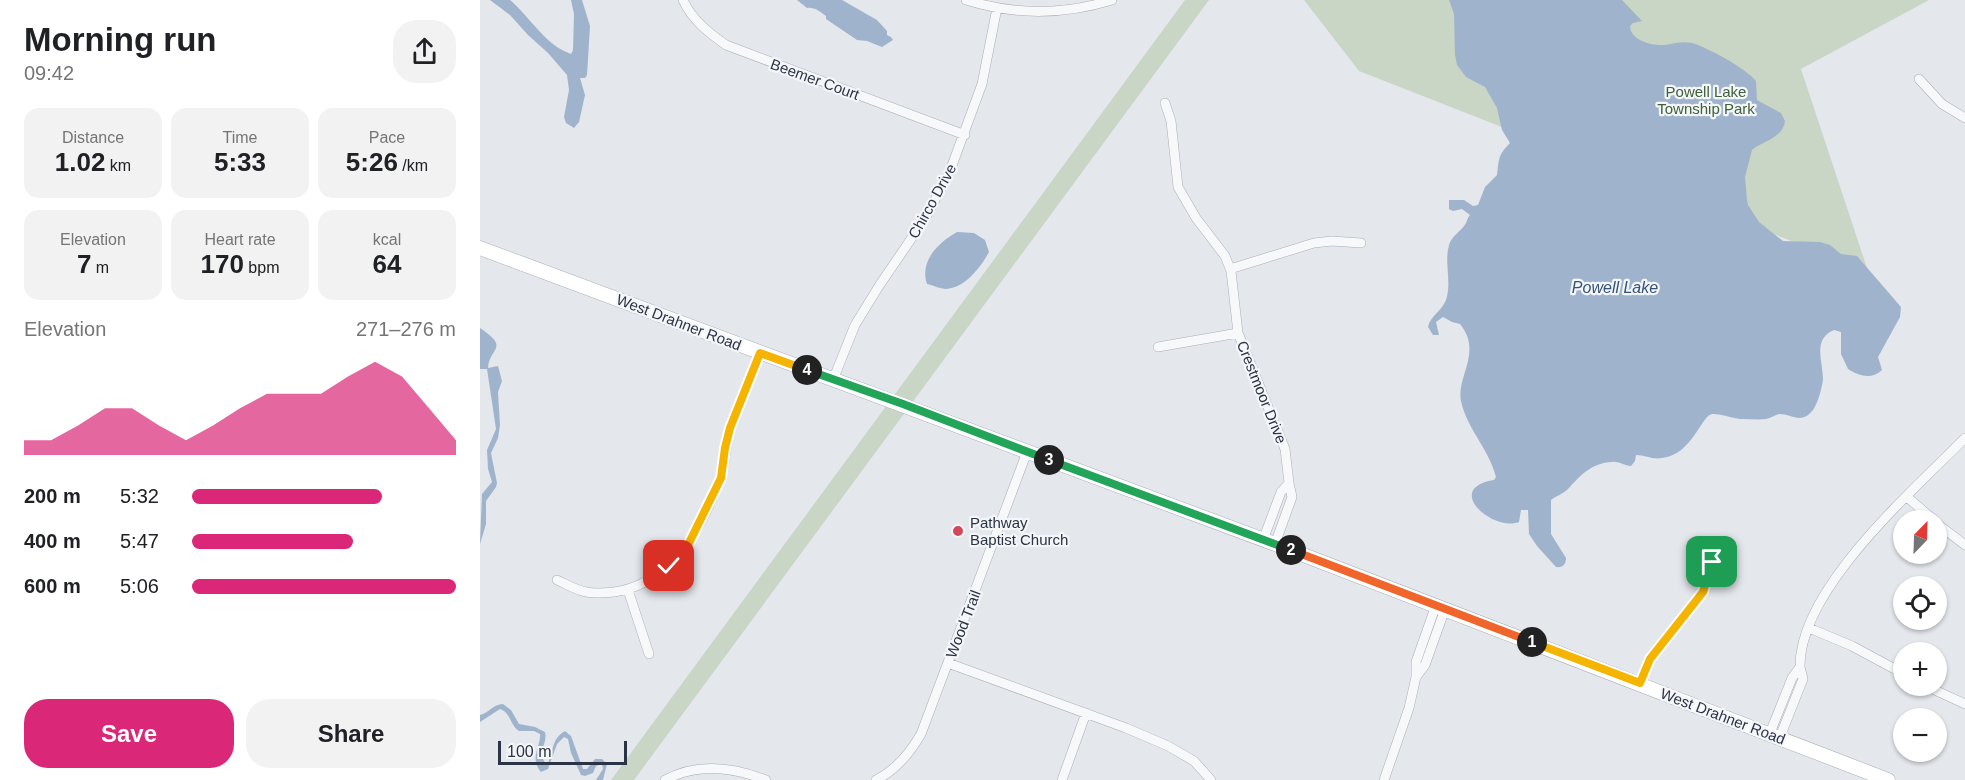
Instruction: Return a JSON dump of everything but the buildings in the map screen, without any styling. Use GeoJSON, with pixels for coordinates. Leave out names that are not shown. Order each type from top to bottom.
{"type":"FeatureCollection","features":[{"type":"Feature","properties":{"kind":"street","name":"Beemer Court"},"geometry":{"type":"LineString","coordinates":[[682,0],[705,30],[726,45],[965,135]]}},
{"type":"Feature","properties":{"kind":"street"},"geometry":{"type":"LineString","coordinates":[[966,0],[1016,11],[1051,11],[1085,7],[1112,0]]}},
{"type":"Feature","properties":{"kind":"street","name":"Chirco Drive"},"geometry":{"type":"LineString","coordinates":[[833,380],[855,325],[926,217],[950,171],[982,84],[997,8]]}},
{"type":"Feature","properties":{"kind":"street"},"geometry":{"type":"LineString","coordinates":[[1919,79],[1942,104],[1965,118]]}},
{"type":"Feature","properties":{"kind":"street","name":"Crestmoor Drive"},"geometry":{"type":"LineString","coordinates":[[1166,103],[1171,121],[1178,187],[1196,218],[1225,256],[1230,269],[1238,333],[1285,449],[1292,497],[1269,542]]}},
{"type":"Feature","properties":{"kind":"street"},"geometry":{"type":"LineString","coordinates":[[1230,269],[1314,243],[1332,241],[1361,243]]}},
{"type":"Feature","properties":{"kind":"street","name":"West Drahner Road"},"geometry":{"type":"LineString","coordinates":[[480,248],[1269,542],[1888,780]]}},
{"type":"Feature","properties":{"kind":"street"},"geometry":{"type":"LineString","coordinates":[[1158,347],[1238,333]]}},
{"type":"Feature","properties":{"kind":"street"},"geometry":{"type":"LineString","coordinates":[[557,580],[586,592],[606,593],[628,590],[650,580],[669,566],[689,543],[721,478],[730,428],[760,353]]}},
{"type":"Feature","properties":{"kind":"street"},"geometry":{"type":"LineString","coordinates":[[1775,735],[1803,678],[1800,654],[1809,628],[1827,592],[1850,558],[1965,438]]}},
{"type":"Feature","properties":{"kind":"street","name":"Wood Trail"},"geometry":{"type":"LineString","coordinates":[[876,780],[884,776],[913,749],[928,717],[1027,452]]}},
{"type":"Feature","properties":{"kind":"street"},"geometry":{"type":"LineString","coordinates":[[1907,497],[1922,510]]}},
{"type":"Feature","properties":{"kind":"street"},"geometry":{"type":"LineString","coordinates":[[1947,531],[1965,545]]}},
{"type":"Feature","properties":{"kind":"street"},"geometry":{"type":"LineString","coordinates":[[1640,683],[1650,659],[1703,592],[1712,562]]}},
{"type":"Feature","properties":{"kind":"street"},"geometry":{"type":"LineString","coordinates":[[628,590],[649,654]]}},
{"type":"Feature","properties":{"kind":"street"},"geometry":{"type":"LineString","coordinates":[[1384,780],[1409,708],[1416,677],[1425,665],[1441,607]]}},
{"type":"Feature","properties":{"kind":"street"},"geometry":{"type":"LineString","coordinates":[[1809,628],[1852,646],[1893,668]]}},
{"type":"Feature","properties":{"kind":"street"},"geometry":{"type":"LineString","coordinates":[[948,663],[1086,713],[1168,746],[1194,761],[1211,780]]}},
{"type":"Feature","properties":{"kind":"street"},"geometry":{"type":"LineString","coordinates":[[1947,696],[1965,704]]}},
{"type":"Feature","properties":{"kind":"street"},"geometry":{"type":"LineString","coordinates":[[1062,780],[1086,713]]}},
{"type":"Feature","properties":{"kind":"street"},"geometry":{"type":"LineString","coordinates":[[665,780],[675,774],[702,768],[731,768],[766,780]]}},
{"type":"Feature","properties":{"kind":"green space"},"geometry":{"type":"Polygon","coordinates":[[[1185,0],[1209,0],[634,780],[611,780],[1185,0]]]}},
{"type":"Feature","properties":{"kind":"green space","name":"Powell Lake Township Park"},"geometry":{"type":"Polygon","coordinates":[[[1304,0],[1929,0],[1801,69],[1868,271],[1359,71],[1304,0]]]}},
{"type":"Feature","properties":{"kind":"water"},"geometry":{"type":"Polygon","coordinates":[[[490,0],[510,0],[553,44],[571,54],[574,14],[571,0],[582,0],[590,26],[587,75],[585,78],[580,78],[585,95],[579,122],[574,128],[566,123],[564,117],[569,90],[567,75],[510,15],[490,0]]]}},
{"type":"Feature","properties":{"kind":"water"},"geometry":{"type":"Polygon","coordinates":[[[797,0],[842,0],[877,20],[893,40],[882,47],[857,40],[826,19],[826,16],[819,11],[807,8],[797,0]]]}},
{"type":"Feature","properties":{"kind":"water","name":"Powell Lake"},"geometry":{"type":"Polygon","coordinates":[[[1449,0],[1622,0],[1642,21],[1630,26],[1631,31],[1638,38],[1659,45],[1692,43],[1736,65],[1756,81],[1757,100],[1781,113],[1785,121],[1777,135],[1752,150],[1745,177],[1748,205],[1759,222],[1783,241],[1820,242],[1830,245],[1841,254],[1857,256],[1901,307],[1900,317],[1878,357],[1882,370],[1874,375],[1861,375],[1848,369],[1841,354],[1841,332],[1834,330],[1827,334],[1823,339],[1820,352],[1823,379],[1821,391],[1813,410],[1805,417],[1797,418],[1779,414],[1766,419],[1743,419],[1712,414],[1708,416],[1688,443],[1672,455],[1652,458],[1636,455],[1631,466],[1612,462],[1598,465],[1587,471],[1566,491],[1551,500],[1551,534],[1566,558],[1565,564],[1561,567],[1556,567],[1529,534],[1528,510],[1521,510],[1519,522],[1497,521],[1477,508],[1472,499],[1473,491],[1479,485],[1494,480],[1496,477],[1468,421],[1461,401],[1460,392],[1469,354],[1469,344],[1460,324],[1443,317],[1436,322],[1439,335],[1433,335],[1428,327],[1442,307],[1448,293],[1449,245],[1470,215],[1462,209],[1453,211],[1449,209],[1449,200],[1464,200],[1473,206],[1478,205],[1485,187],[1497,175],[1500,158],[1510,143],[1502,130],[1497,108],[1485,87],[1466,77],[1457,65],[1454,14],[1449,0]]]}},
{"type":"Feature","properties":{"kind":"water"},"geometry":{"type":"Polygon","coordinates":[[[957,232],[974,233],[985,240],[989,252],[986,258],[972,276],[960,285],[946,289],[927,284],[926,268],[932,253],[957,232]]]}},
{"type":"Feature","properties":{"kind":"water"},"geometry":{"type":"Polygon","coordinates":[[[480,328],[496,344],[488,368],[498,366],[502,381],[498,392],[500,425],[498,438],[491,453],[497,483],[486,501],[486,524],[480,544],[482,494],[492,482],[488,469],[487,450],[496,429],[487,369],[480,369],[480,328]]]}},
{"type":"Feature","properties":{"kind":"water"},"geometry":{"type":"Polygon","coordinates":[[[503,704],[511,710],[519,724],[535,727],[545,732],[542,754],[545,763],[548,763],[557,738],[565,731],[571,736],[583,769],[587,769],[595,759],[602,759],[607,764],[603,780],[596,780],[603,769],[602,764],[596,766],[593,773],[581,775],[571,753],[568,739],[564,737],[557,744],[548,769],[541,772],[536,762],[540,734],[534,731],[519,731],[506,713],[500,709],[480,722],[480,715],[496,705],[503,704]]]}},
{"type":"Feature","properties":{"kind":"place","name":"Pathway Baptist Church"},"geometry":{"type":"Point","coordinates":[958,531]}},
{"type":"Feature","properties":{"kind":"route"},"geometry":{"type":"LineString","coordinates":[[669,566],[689,543],[721,478],[730,428],[760,353],[903,404],[1640,683],[1650,659],[1703,592],[1712,562]]}}]}
